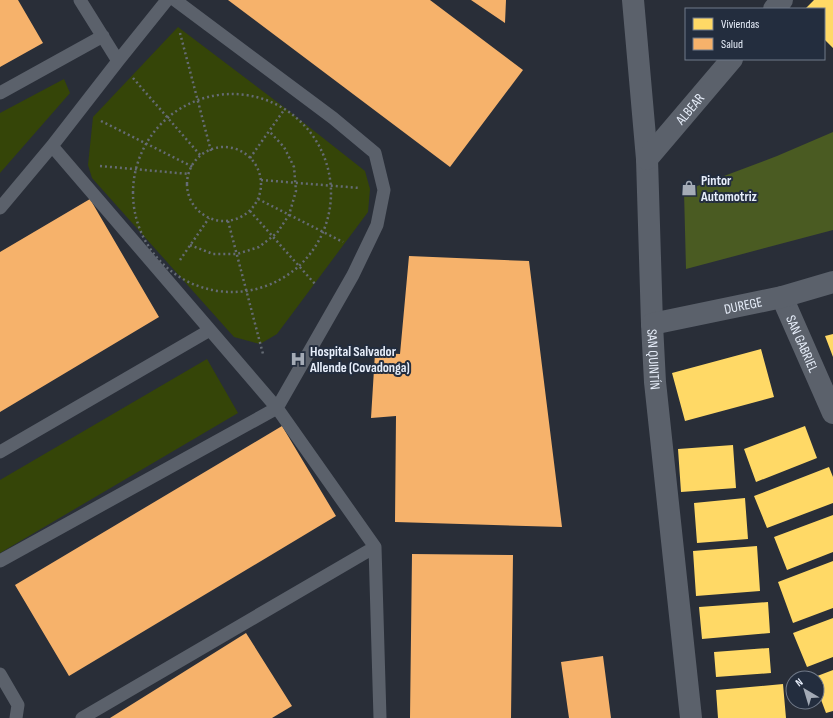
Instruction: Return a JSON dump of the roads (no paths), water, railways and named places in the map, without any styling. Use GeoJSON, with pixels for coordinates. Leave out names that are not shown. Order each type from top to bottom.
{"type":"FeatureCollection","features":[{"type":"Feature","properties":{"kind":"street","name":"SAN QUINTÍN"},"geometry":{"type":"LineString","coordinates":[[633,0],[647,158],[652,324],[656,382],[690,718]]}},
{"type":"Feature","properties":{"kind":"street"},"geometry":{"type":"LineString","coordinates":[[775,8],[782,0]]}},
{"type":"Feature","properties":{"kind":"street","name":"ALBEAR"},"geometry":{"type":"LineString","coordinates":[[647,158],[731,60]]}},
{"type":"Feature","properties":{"kind":"street","name":"DUREGE"},"geometry":{"type":"LineString","coordinates":[[652,324],[782,297],[833,282]]}},
{"type":"Feature","properties":{"kind":"street","name":"SAN GABRIEL"},"geometry":{"type":"LineString","coordinates":[[782,297],[833,413]]}},
{"type":"Feature","properties":{"kind":"lane"},"geometry":{"type":"LineString","coordinates":[[80,0],[118,61]]}},
{"type":"Feature","properties":{"kind":"lane"},"geometry":{"type":"LineString","coordinates":[[0,208],[52,146],[167,0]]}},
{"type":"Feature","properties":{"kind":"lane"},"geometry":{"type":"LineString","coordinates":[[0,561],[277,408],[354,275],[377,224],[384,190],[375,153],[333,118],[175,0]]}},
{"type":"Feature","properties":{"kind":"lane"},"geometry":{"type":"LineString","coordinates":[[0,92],[103,36]]}},
{"type":"Feature","properties":{"kind":"lane"},"geometry":{"type":"LineString","coordinates":[[52,146],[170,275],[210,330],[277,408],[375,547],[380,718]]}},
{"type":"Feature","properties":{"kind":"lane"},"geometry":{"type":"LineString","coordinates":[[0,452],[210,330]]}},
{"type":"Feature","properties":{"kind":"lane"},"geometry":{"type":"LineString","coordinates":[[82,718],[375,547]]}},
{"type":"Feature","properties":{"kind":"lane"},"geometry":{"type":"LineString","coordinates":[[0,674],[17,712],[23,718]]}},
{"type":"Feature","properties":{"kind":"place","name":"Pintor Automotriz"},"geometry":{"type":"Point","coordinates":[689,188]}},
{"type":"Feature","properties":{"kind":"place","name":"Hospital Salvador Allende (Covadonga)"},"geometry":{"type":"Point","coordinates":[298,359]}}]}
